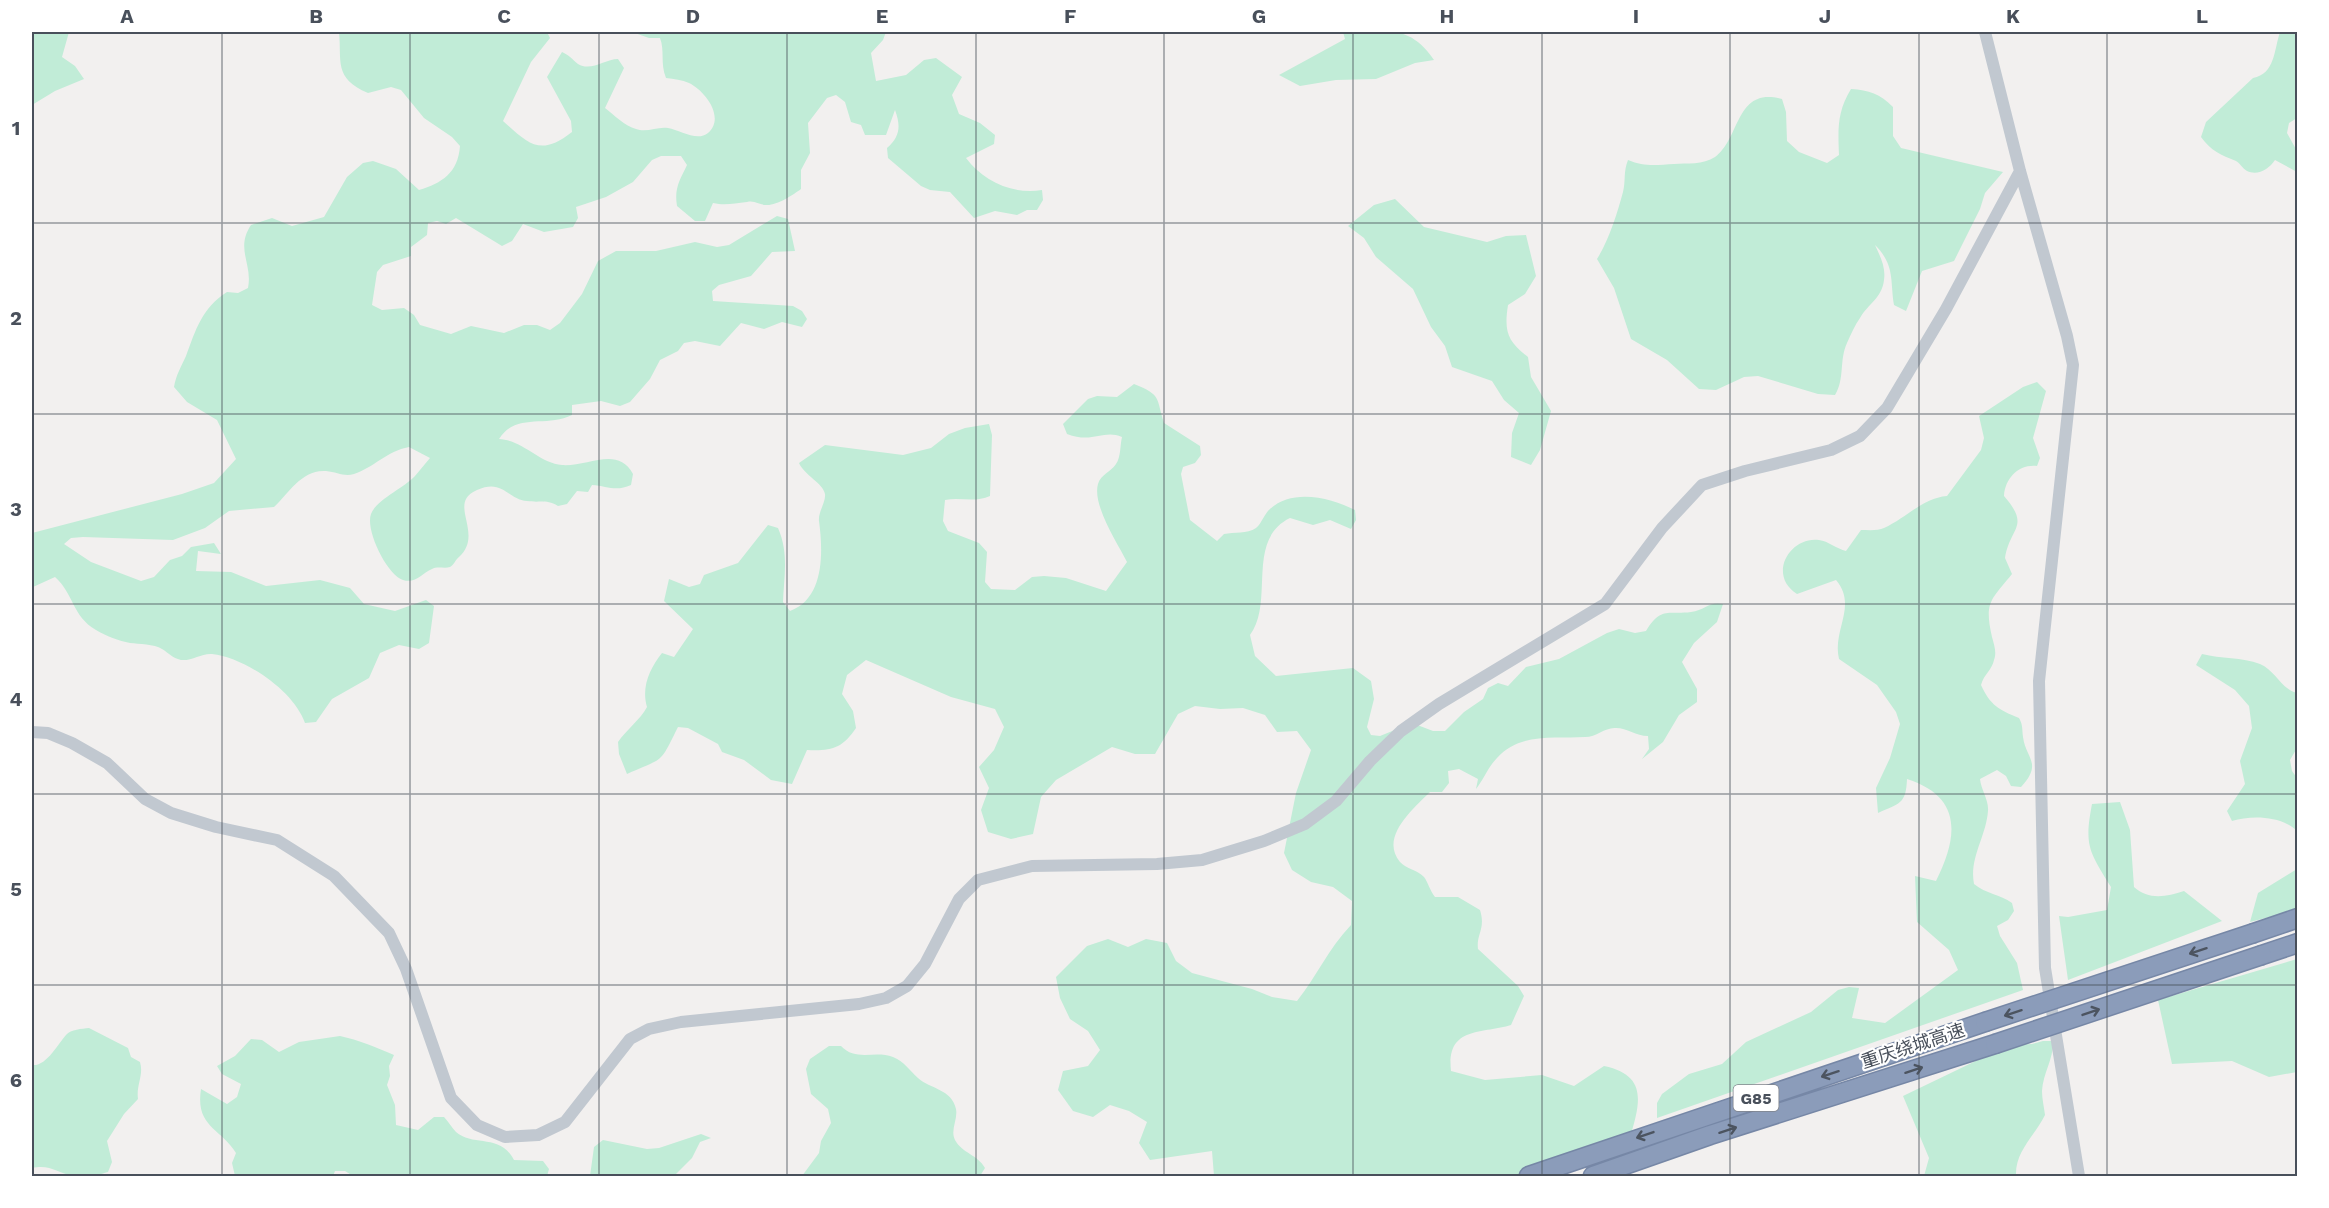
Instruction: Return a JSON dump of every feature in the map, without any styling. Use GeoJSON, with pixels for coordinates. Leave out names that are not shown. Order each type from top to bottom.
{"type":"FeatureCollection","features":[{"type":"Feature","properties":{"kind":"highway","name":"重庆绕城高速"},"geometry":{"type":"LineString","coordinates":[[1529,1176],[2298,918]]}},
{"type":"Feature","properties":{"kind":"highway","name":"重庆绕城高速"},"geometry":{"type":"LineString","coordinates":[[1593,1176],[1710,1135],[1995,1044],[2298,943]]}},
{"type":"Feature","properties":{"kind":"street"},"geometry":{"type":"LineString","coordinates":[[1986,32],[2020,171],[2073,364],[2039,681],[2045,968],[2079,1176]]}},
{"type":"Feature","properties":{"kind":"street"},"geometry":{"type":"LineString","coordinates":[[32,732],[48,733],[72,743],[107,763],[145,799],[171,813],[216,827],[277,840],[334,876],[389,933],[406,969],[451,1098],[477,1125],[505,1137],[538,1135],[565,1122],[630,1040],[649,1029],[681,1022],[848,1006],[886,998],[907,986],[925,964],[959,899],[978,880],[1032,866],[1157,864],[1202,860],[1264,841],[1305,824],[1336,801],[1370,760],[1401,731],[1439,704],[1605,604],[1662,528],[1702,485],[1832,450],[1860,436],[1887,408],[1946,309],[2020,171]]}},
{"type":"Feature","properties":{"kind":"green space"},"geometry":{"type":"Polygon","coordinates":[[[1383,31],[1405,35],[1425,48],[1434,60],[1415,63],[1376,79],[1336,80],[1300,86],[1279,75],[1345,39],[1343,32],[1383,31]]]}},
{"type":"Feature","properties":{"kind":"green space"},"geometry":{"type":"Polygon","coordinates":[[[32,32],[69,32],[62,57],[75,66],[84,79],[55,91],[32,105],[32,32]]]}},
{"type":"Feature","properties":{"kind":"green space"},"geometry":{"type":"Polygon","coordinates":[[[339,32],[547,32],[550,38],[531,62],[503,121],[528,141],[543,146],[561,140],[572,132],[571,121],[547,77],[562,52],[578,64],[588,67],[618,59],[624,68],[605,108],[632,128],[648,130],[668,128],[699,136],[708,133],[713,127],[715,119],[711,105],[701,92],[689,83],[666,78],[660,38],[649,38],[632,32],[886,32],[883,40],[871,53],[876,81],[906,75],[924,60],[936,58],[962,77],[952,95],[959,114],[980,123],[995,135],[994,144],[966,158],[990,180],[1020,190],[1042,190],[1043,200],[1037,210],[1027,210],[1017,215],[995,211],[974,218],[950,192],[930,190],[921,186],[888,158],[887,148],[895,140],[898,131],[895,110],[886,135],[865,135],[861,125],[851,122],[845,102],[836,95],[827,98],[808,123],[810,153],[801,170],[801,189],[775,204],[713,203],[705,221],[695,221],[677,206],[676,200],[677,189],[687,165],[681,156],[661,156],[652,160],[633,182],[606,197],[576,207],[578,218],[573,227],[544,232],[523,224],[512,241],[502,246],[456,218],[446,224],[437,221],[428,223],[427,235],[411,247],[411,256],[383,265],[377,272],[372,305],[382,310],[404,308],[414,315],[420,325],[451,334],[471,326],[504,333],[524,325],[537,325],[550,330],[560,323],[582,294],[598,261],[616,251],[656,251],[695,242],[717,247],[729,245],[777,216],[788,219],[795,251],[772,252],[751,276],[719,285],[712,291],[713,301],[793,306],[802,311],[807,319],[802,327],[782,322],[764,329],[741,323],[720,346],[695,341],[684,343],[678,351],[660,360],[650,379],[630,402],[620,406],[601,401],[572,405],[572,415],[562,419],[523,423],[506,431],[499,439],[516,443],[554,463],[572,465],[601,459],[619,461],[627,465],[633,474],[631,485],[616,488],[592,485],[588,492],[577,491],[567,504],[558,506],[546,502],[520,500],[499,488],[486,487],[477,490],[468,496],[465,503],[468,529],[466,548],[448,568],[434,568],[412,581],[403,580],[390,570],[374,541],[370,521],[371,514],[378,504],[410,481],[430,458],[409,447],[394,452],[354,474],[344,475],[317,471],[297,483],[274,507],[229,511],[205,528],[173,540],[83,537],[71,538],[64,544],[91,562],[141,581],[154,577],[170,560],[182,556],[191,547],[214,543],[221,554],[198,551],[196,571],[231,572],[266,586],[320,580],[350,588],[364,604],[395,611],[426,600],[434,606],[429,643],[419,649],[399,645],[380,653],[369,678],[332,699],[316,722],[305,723],[291,699],[280,688],[239,662],[212,654],[181,660],[159,647],[117,640],[104,634],[82,618],[66,590],[55,577],[33,587],[32,592],[32,533],[182,494],[214,483],[236,459],[217,420],[187,402],[174,387],[197,328],[211,305],[227,292],[238,293],[248,288],[244,242],[251,225],[272,218],[292,226],[324,217],[347,177],[363,163],[373,161],[396,169],[419,190],[442,180],[452,170],[459,155],[460,146],[452,137],[424,118],[401,90],[391,87],[368,93],[344,75],[340,60],[339,32]]]}},
{"type":"Feature","properties":{"kind":"green space"},"geometry":{"type":"Polygon","coordinates":[[[2280,32],[2297,32],[2297,118],[2289,123],[2287,133],[2297,151],[2297,172],[2275,160],[2263,171],[2255,173],[2245,170],[2236,161],[2213,149],[2201,137],[2206,122],[2253,78],[2266,72],[2275,53],[2280,32]]]}},
{"type":"Feature","properties":{"kind":"green space"},"geometry":{"type":"Polygon","coordinates":[[[1851,89],[1874,94],[1893,107],[1893,136],[1901,148],[2003,172],[1985,193],[1980,209],[1954,261],[1922,271],[1906,311],[1894,305],[1889,266],[1875,245],[1883,266],[1883,286],[1881,292],[1863,313],[1847,343],[1840,383],[1835,395],[1818,394],[1758,376],[1744,377],[1716,390],[1699,389],[1667,360],[1631,339],[1614,288],[1597,259],[1618,209],[1628,160],[1645,165],[1656,165],[1710,160],[1723,149],[1747,107],[1755,100],[1767,97],[1782,99],[1786,112],[1787,141],[1799,152],[1827,163],[1839,155],[1839,121],[1846,97],[1851,89]]]}},
{"type":"Feature","properties":{"kind":"green space"},"geometry":{"type":"Polygon","coordinates":[[[1395,199],[1424,227],[1487,242],[1506,236],[1526,235],[1536,276],[1525,294],[1508,305],[1506,322],[1511,340],[1528,357],[1531,377],[1551,411],[1540,450],[1531,465],[1511,457],[1512,433],[1519,413],[1504,400],[1492,381],[1452,367],[1445,346],[1431,327],[1413,289],[1376,257],[1364,238],[1348,226],[1374,205],[1395,199]]]}},
{"type":"Feature","properties":{"kind":"green space"},"geometry":{"type":"Polygon","coordinates":[[[2037,382],[2046,391],[2033,438],[2040,458],[2037,466],[2024,467],[2014,474],[2005,489],[2004,496],[2012,506],[2018,521],[2005,558],[2012,574],[1994,596],[1989,609],[1995,654],[1993,663],[1981,685],[1996,706],[2019,718],[2032,766],[2028,779],[2021,787],[2011,786],[2006,776],[1997,770],[1980,779],[1988,811],[1973,874],[1974,884],[2012,903],[2014,911],[2008,920],[1997,926],[2000,936],[2017,963],[2023,990],[1657,1118],[1657,1103],[1662,1094],[1689,1074],[1722,1064],[1746,1042],[1811,1012],[1838,990],[1849,987],[1859,988],[1852,1018],[1885,1023],[1958,970],[1949,950],[1917,922],[1915,876],[1936,881],[1949,849],[1951,820],[1947,808],[1938,796],[1907,779],[1903,799],[1896,805],[1878,813],[1876,788],[1890,758],[1900,724],[1896,712],[1877,685],[1839,659],[1839,638],[1845,599],[1836,580],[1797,594],[1788,586],[1783,568],[1791,550],[1808,540],[1826,542],[1846,551],[1861,530],[1884,528],[1922,504],[1947,496],[1981,450],[1984,438],[1979,416],[2023,387],[2037,382]]]}},
{"type":"Feature","properties":{"kind":"green space"},"geometry":{"type":"Polygon","coordinates":[[[1134,384],[1154,395],[1164,423],[1200,446],[1201,455],[1195,463],[1183,467],[1181,474],[1190,520],[1217,541],[1224,534],[1245,532],[1256,528],[1270,509],[1290,499],[1312,497],[1324,499],[1355,510],[1356,520],[1351,529],[1330,520],[1313,525],[1290,518],[1276,528],[1268,541],[1264,556],[1260,606],[1257,621],[1250,635],[1255,656],[1276,676],[1353,668],[1371,681],[1374,699],[1367,727],[1371,735],[1380,736],[1412,723],[1433,731],[1445,731],[1464,712],[1483,699],[1488,688],[1498,683],[1508,686],[1526,667],[1559,659],[1619,629],[1635,633],[1646,631],[1656,618],[1666,613],[1691,612],[1714,604],[1723,604],[1717,622],[1694,643],[1682,662],[1697,689],[1697,702],[1679,715],[1663,742],[1642,759],[1649,749],[1648,736],[1620,728],[1608,729],[1589,737],[1527,740],[1506,750],[1494,762],[1476,789],[1478,779],[1459,769],[1448,771],[1449,783],[1442,792],[1430,792],[1416,806],[1401,824],[1394,843],[1400,862],[1424,877],[1435,897],[1458,897],[1480,910],[1482,922],[1478,949],[1518,986],[1524,996],[1511,1025],[1468,1034],[1460,1039],[1454,1046],[1451,1056],[1451,1071],[1485,1080],[1542,1075],[1574,1086],[1604,1066],[1618,1070],[1634,1083],[1637,1091],[1637,1110],[1631,1134],[1517,1176],[1214,1176],[1212,1151],[1150,1160],[1139,1143],[1147,1122],[1129,1111],[1110,1105],[1093,1117],[1073,1111],[1058,1090],[1063,1071],[1088,1066],[1100,1050],[1088,1031],[1070,1019],[1060,998],[1056,977],[1087,946],[1108,939],[1128,947],[1146,939],[1167,943],[1176,961],[1192,973],[1252,989],[1272,997],[1297,1001],[1336,943],[1351,925],[1352,901],[1333,887],[1311,882],[1292,870],[1284,853],[1296,793],[1311,750],[1297,731],[1277,732],[1265,715],[1243,708],[1220,709],[1195,706],[1178,714],[1155,754],[1135,754],[1112,747],[1056,780],[1041,797],[1033,834],[1011,839],[988,832],[981,810],[989,788],[979,767],[994,750],[1004,727],[995,709],[951,697],[866,660],[847,675],[842,694],[853,711],[856,728],[846,740],[835,747],[807,750],[792,784],[771,780],[744,760],[722,752],[718,744],[688,728],[678,727],[660,758],[627,774],[619,754],[618,742],[647,707],[645,692],[650,671],[662,653],[674,657],[693,629],[664,601],[669,579],[689,587],[700,584],[704,575],[738,563],[768,525],[778,528],[784,546],[783,602],[790,611],[810,596],[816,585],[821,559],[819,518],[825,494],[821,486],[799,463],[825,445],[903,455],[931,448],[949,434],[965,428],[989,424],[992,435],[990,496],[979,499],[945,500],[943,521],[948,531],[979,543],[987,552],[985,582],[991,589],[1015,590],[1032,577],[1044,576],[1066,578],[1106,591],[1127,562],[1102,513],[1097,493],[1101,478],[1118,461],[1122,437],[1109,435],[1076,437],[1067,434],[1063,424],[1088,399],[1097,396],[1117,397],[1134,384]]]}},
{"type":"Feature","properties":{"kind":"green space"},"geometry":{"type":"Polygon","coordinates":[[[2202,654],[2260,664],[2287,688],[2297,693],[2297,748],[2290,760],[2292,771],[2297,778],[2297,831],[2283,822],[2266,818],[2232,821],[2227,811],[2245,784],[2240,761],[2252,728],[2249,706],[2235,690],[2196,665],[2202,654]]]}},
{"type":"Feature","properties":{"kind":"green space"},"geometry":{"type":"Polygon","coordinates":[[[2120,802],[2130,830],[2134,887],[2151,896],[2171,895],[2184,891],[2222,921],[2068,980],[2059,916],[2068,917],[2107,910],[2111,887],[2093,856],[2088,830],[2092,804],[2120,802]]]}},
{"type":"Feature","properties":{"kind":"green space"},"geometry":{"type":"Polygon","coordinates":[[[2297,869],[2297,910],[2250,922],[2258,893],[2297,869]]]}},
{"type":"Feature","properties":{"kind":"green space"},"geometry":{"type":"Polygon","coordinates":[[[2297,959],[2297,1072],[2269,1077],[2232,1061],[2172,1064],[2158,1000],[2297,959]]]}},
{"type":"Feature","properties":{"kind":"green space"},"geometry":{"type":"Polygon","coordinates":[[[89,1028],[128,1048],[131,1057],[140,1062],[138,1099],[124,1114],[107,1141],[112,1162],[108,1172],[78,1177],[49,1168],[32,1168],[32,1065],[37,1065],[47,1059],[68,1033],[89,1028]]]}},
{"type":"Feature","properties":{"kind":"green space"},"geometry":{"type":"Polygon","coordinates":[[[340,1036],[394,1055],[389,1066],[390,1076],[387,1085],[395,1105],[396,1125],[418,1130],[434,1117],[444,1117],[456,1132],[470,1139],[501,1146],[514,1160],[543,1161],[549,1169],[547,1176],[353,1176],[345,1171],[335,1171],[333,1176],[235,1176],[232,1163],[236,1153],[205,1119],[200,1102],[201,1089],[227,1104],[237,1097],[241,1084],[222,1074],[217,1066],[235,1056],[251,1039],[262,1040],[279,1052],[299,1042],[340,1036]]]}},
{"type":"Feature","properties":{"kind":"green space"},"geometry":{"type":"Polygon","coordinates":[[[2053,1041],[2042,1091],[2045,1115],[2022,1152],[2016,1176],[1924,1176],[1929,1158],[1903,1096],[2009,1045],[2053,1041]]]}},
{"type":"Feature","properties":{"kind":"green space"},"geometry":{"type":"Polygon","coordinates":[[[829,1046],[841,1046],[859,1055],[893,1057],[923,1082],[950,1097],[956,1109],[953,1132],[955,1140],[985,1168],[980,1176],[802,1176],[819,1153],[821,1141],[831,1123],[828,1109],[811,1094],[806,1069],[810,1059],[829,1046]]]}},
{"type":"Feature","properties":{"kind":"green space"},"geometry":{"type":"Polygon","coordinates":[[[701,1134],[711,1138],[700,1142],[692,1158],[674,1176],[590,1176],[594,1147],[603,1140],[647,1149],[659,1148],[701,1134]]]}}]}
